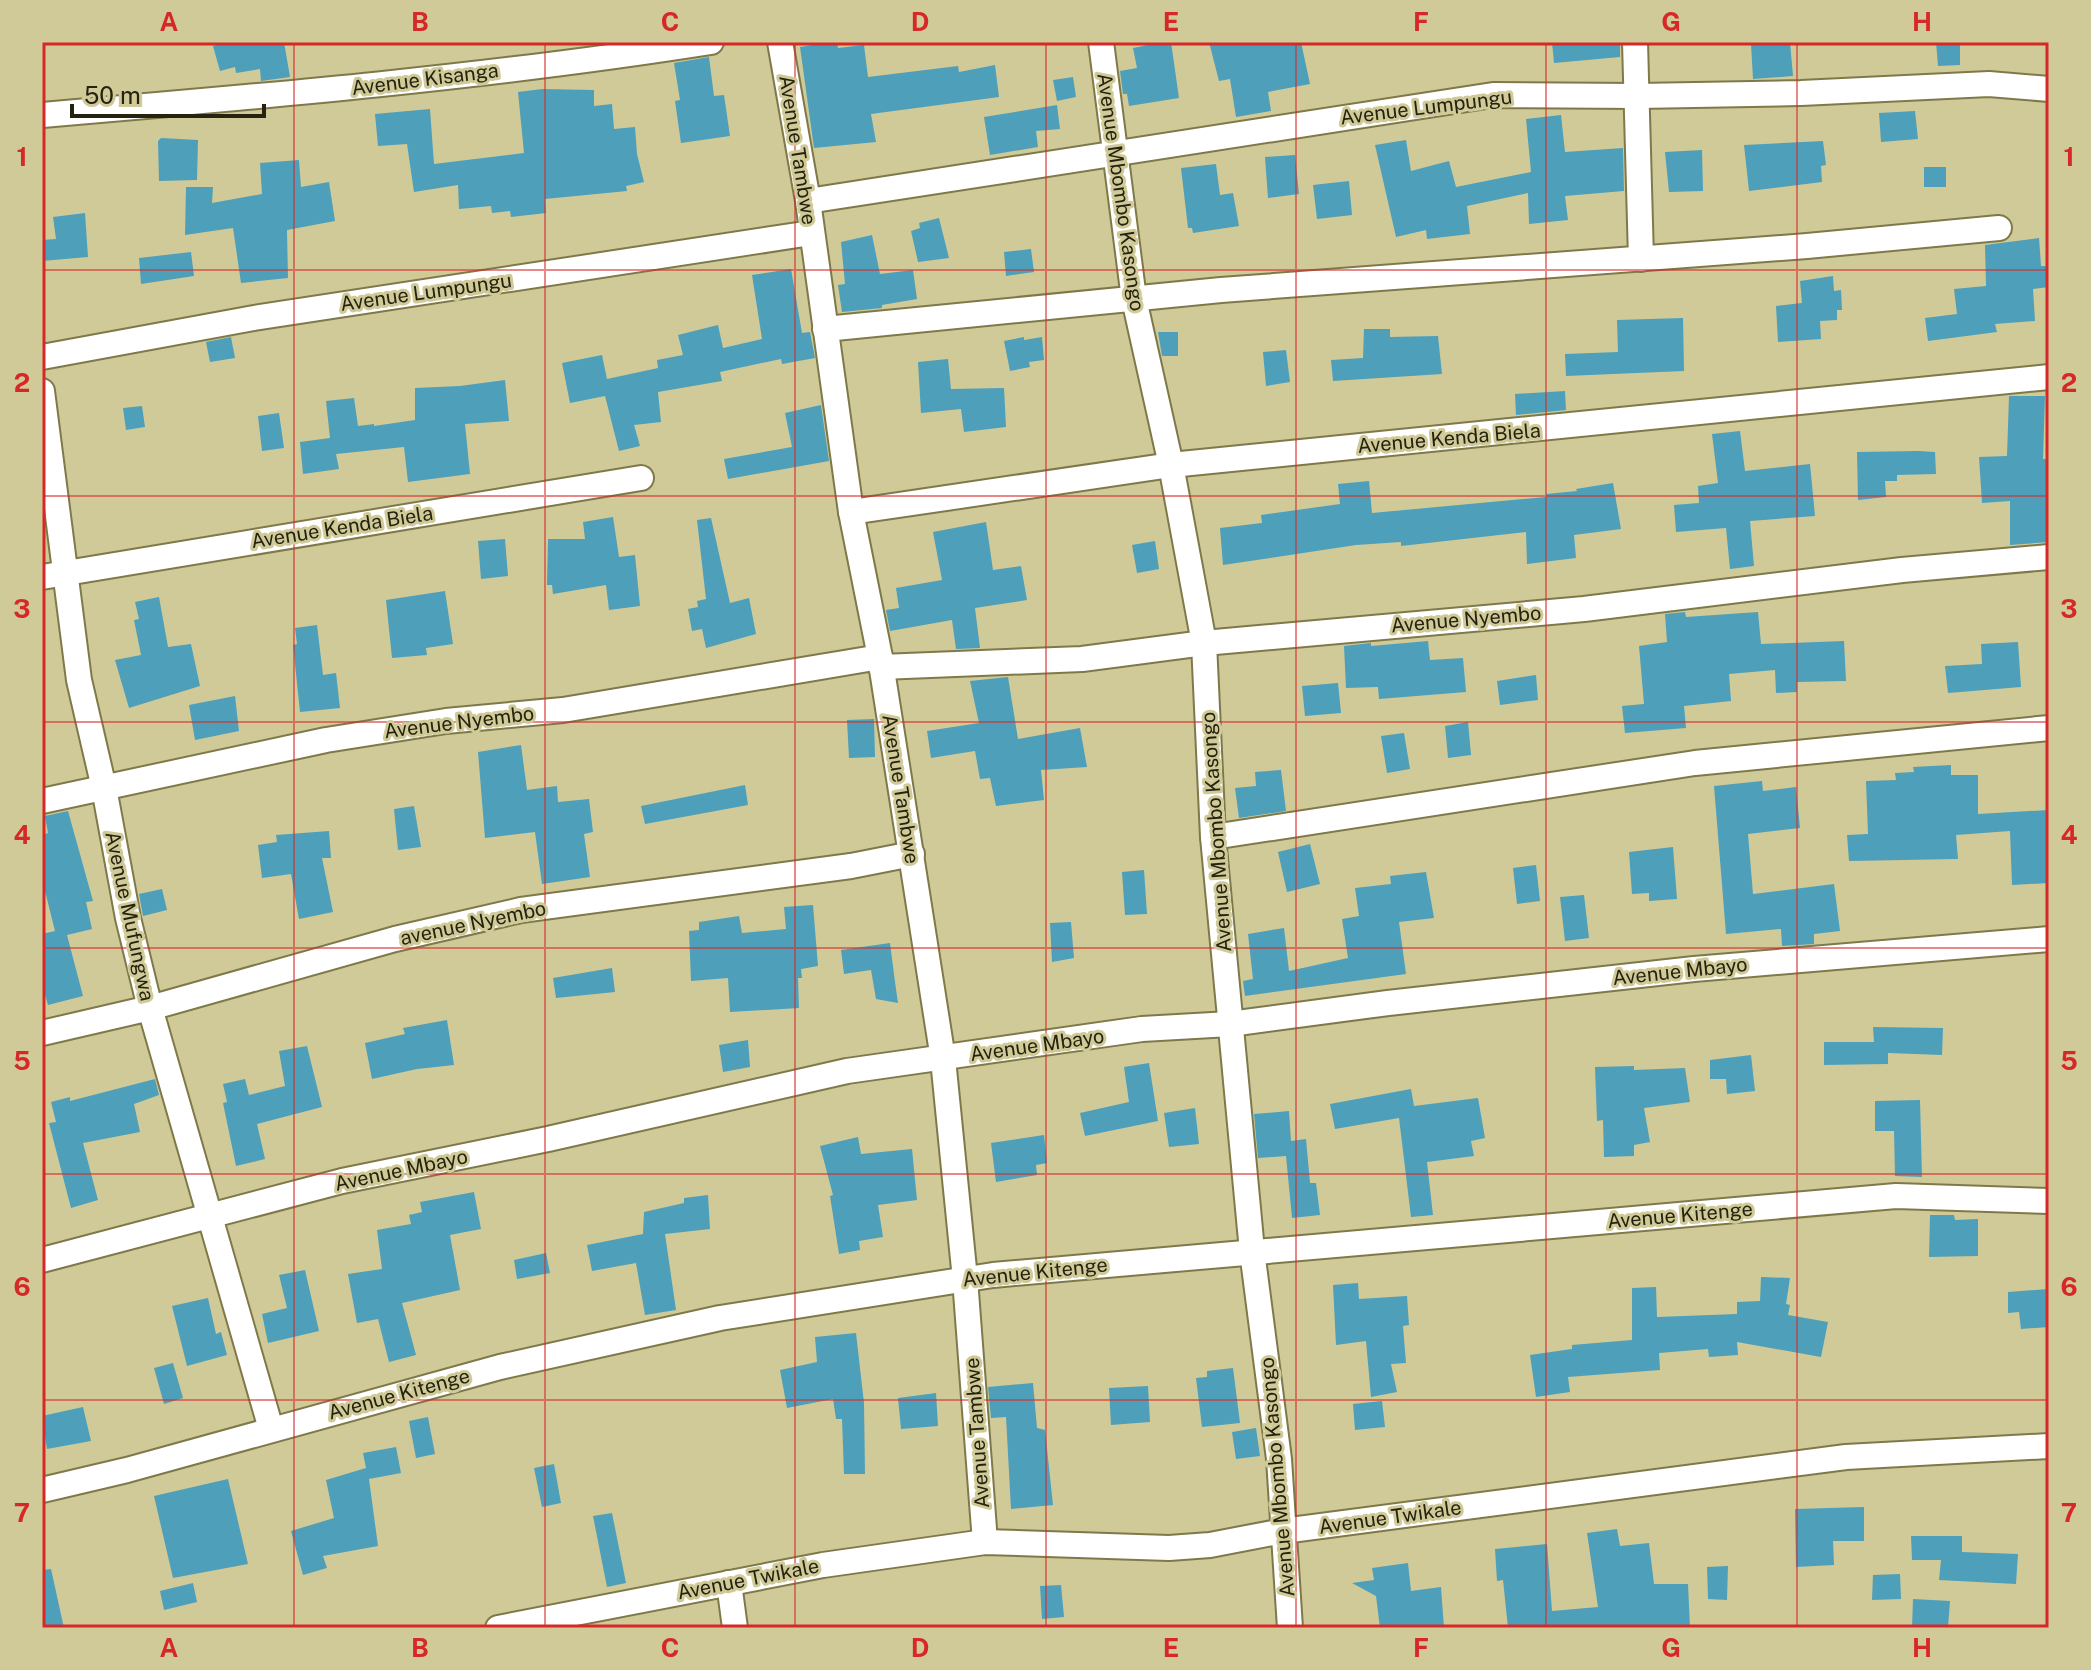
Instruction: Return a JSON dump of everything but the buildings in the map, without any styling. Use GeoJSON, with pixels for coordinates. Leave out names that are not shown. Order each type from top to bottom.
{"type":"FeatureCollection","features":[{"type":"Feature","properties":{"kind":"street","name":"Avenue Kisanga"},"geometry":{"type":"LineString","coordinates":[[42,115],[323,91],[711,42]]}},
{"type":"Feature","properties":{"kind":"street","name":"Avenue Tambwe"},"geometry":{"type":"LineString","coordinates":[[780,42],[808,201],[851,512],[880,662],[943,1059],[965,1279],[985,1542]]}},
{"type":"Feature","properties":{"kind":"street","name":"Avenue Mbombo Kasongo"},"geometry":{"type":"LineString","coordinates":[[1101,42],[1134,299],[1171,465],[1204,643],[1213,837],[1252,1251],[1277,1445],[1290,1628]]}},
{"type":"Feature","properties":{"kind":"street"},"geometry":{"type":"LineString","coordinates":[[1635,42],[1641,259]]}},
{"type":"Feature","properties":{"kind":"street","name":"Avenue Lumpungu"},"geometry":{"type":"LineString","coordinates":[[808,201],[1493,95],[1801,93],[1989,84],[2049,89]]}},
{"type":"Feature","properties":{"kind":"street"},"geometry":{"type":"LineString","coordinates":[[825,329],[1221,290],[1641,259],[1999,228]]}},
{"type":"Feature","properties":{"kind":"street","name":"Avenue Lumpungu"},"geometry":{"type":"LineString","coordinates":[[42,357],[254,318],[811,233]]}},
{"type":"Feature","properties":{"kind":"street","name":"Avenue Kenda Biela"},"geometry":{"type":"LineString","coordinates":[[851,512],[1171,465],[2049,377]]}},
{"type":"Feature","properties":{"kind":"street","name":"Avenue Mufungwa"},"geometry":{"type":"LineString","coordinates":[[42,391],[53,574],[104,788],[128,918],[150,1008],[271,1429]]}},
{"type":"Feature","properties":{"kind":"street","name":"Avenue Kenda Biela"},"geometry":{"type":"LineString","coordinates":[[53,574],[641,478]]}},
{"type":"Feature","properties":{"kind":"street","name":"Avenue Nyembo"},"geometry":{"type":"LineString","coordinates":[[42,801],[326,740],[446,721],[563,710],[880,662],[1082,659],[1204,643],[1584,609],[1902,570],[2049,557]]}},
{"type":"Feature","properties":{"kind":"street"},"geometry":{"type":"LineString","coordinates":[[1213,837],[1695,763],[2049,728]]}},
{"type":"Feature","properties":{"kind":"street","name":"avenue Nyembo"},"geometry":{"type":"LineString","coordinates":[[42,1033],[150,1008],[395,939],[521,910],[851,866],[912,854]]}},
{"type":"Feature","properties":{"kind":"street","name":"Avenue Mbayo"},"geometry":{"type":"LineString","coordinates":[[42,1260],[342,1181],[548,1139],[847,1071],[1142,1029],[1230,1024],[1694,969],[2049,939]]}},
{"type":"Feature","properties":{"kind":"street","name":"Avenue Kitenge"},"geometry":{"type":"LineString","coordinates":[[42,1490],[127,1470],[500,1367],[720,1318],[965,1279],[1252,1251],[1896,1196],[2049,1201]]}},
{"type":"Feature","properties":{"kind":"street","name":"Avenue Twikale"},"geometry":{"type":"LineString","coordinates":[[498,1628],[823,1565],[985,1542],[1169,1548],[1210,1545],[1283,1531],[1846,1457],[2049,1446]]}},
{"type":"Feature","properties":{"kind":"street"},"geometry":{"type":"LineString","coordinates":[[729,1583],[735,1628]]}}]}
